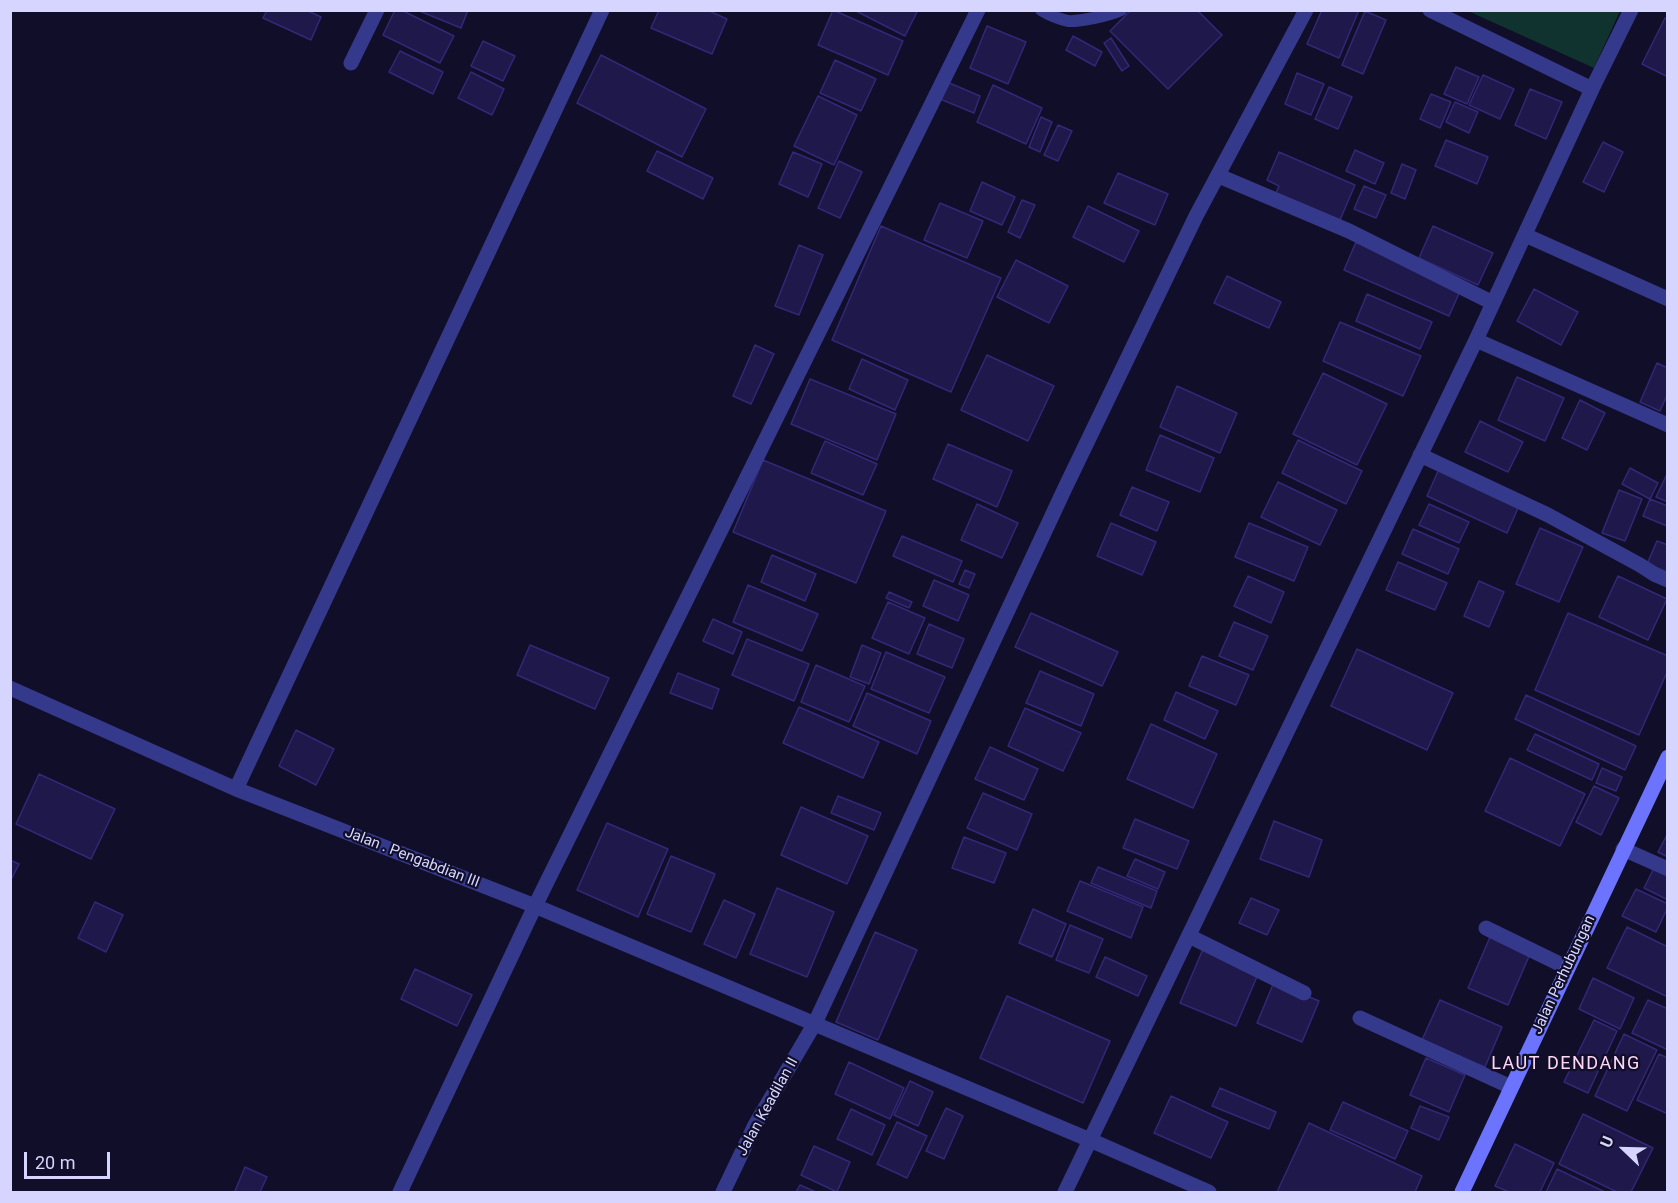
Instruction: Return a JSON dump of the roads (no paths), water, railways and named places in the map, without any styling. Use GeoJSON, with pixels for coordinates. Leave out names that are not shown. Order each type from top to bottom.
{"type":"FeatureCollection","features":[{"type":"Feature","properties":{"kind":"main road","name":"Jalan Perhubungan"},"geometry":{"type":"LineString","coordinates":[[1462,1192],[1668,757]]}},
{"type":"Feature","properties":{"kind":"street"},"geometry":{"type":"LineString","coordinates":[[351,63],[377,10]]}},
{"type":"Feature","properties":{"kind":"street"},"geometry":{"type":"LineString","coordinates":[[236,789],[602,10]]}},
{"type":"Feature","properties":{"kind":"street"},"geometry":{"type":"LineString","coordinates":[[400,1192],[535,906],[978,10]]}},
{"type":"Feature","properties":{"kind":"street","name":"Jalan Keadilan II"},"geometry":{"type":"LineString","coordinates":[[723,1192],[755,1125],[815,1023],[1070,477],[1197,216],[1306,10]]}},
{"type":"Feature","properties":{"kind":"street"},"geometry":{"type":"LineString","coordinates":[[1430,10],[1592,89]]}},
{"type":"Feature","properties":{"kind":"street"},"geometry":{"type":"LineString","coordinates":[[1065,1192],[1476,340],[1631,10]]}},
{"type":"Feature","properties":{"kind":"street"},"geometry":{"type":"LineString","coordinates":[[1219,176],[1349,231],[1493,303]]}},
{"type":"Feature","properties":{"kind":"street"},"geometry":{"type":"LineString","coordinates":[[1525,235],[1668,299]]}},
{"type":"Feature","properties":{"kind":"street"},"geometry":{"type":"LineString","coordinates":[[1476,340],[1668,424]]}},
{"type":"Feature","properties":{"kind":"street"},"geometry":{"type":"LineString","coordinates":[[1420,455],[1548,515],[1668,580]]}},
{"type":"Feature","properties":{"kind":"street","name":"Jalan . Pengabdian III"},"geometry":{"type":"LineString","coordinates":[[10,688],[236,789],[535,906],[1209,1192]]}},
{"type":"Feature","properties":{"kind":"street"},"geometry":{"type":"LineString","coordinates":[[1623,849],[1668,869]]}},
{"type":"Feature","properties":{"kind":"street"},"geometry":{"type":"LineString","coordinates":[[1486,928],[1568,968]]}},
{"type":"Feature","properties":{"kind":"street"},"geometry":{"type":"LineString","coordinates":[[1189,936],[1304,993]]}},
{"type":"Feature","properties":{"kind":"street"},"geometry":{"type":"LineString","coordinates":[[1360,1018],[1511,1088]]}},
{"type":"Feature","properties":{"kind":"lane"},"geometry":{"type":"LineString","coordinates":[[1041,10],[1069,21],[1112,14],[1121,10]]}},
{"type":"Feature","properties":{"kind":"district","name":"LAUT DENDANG"},"geometry":{"type":"Point","coordinates":[1566,1064]}}]}
